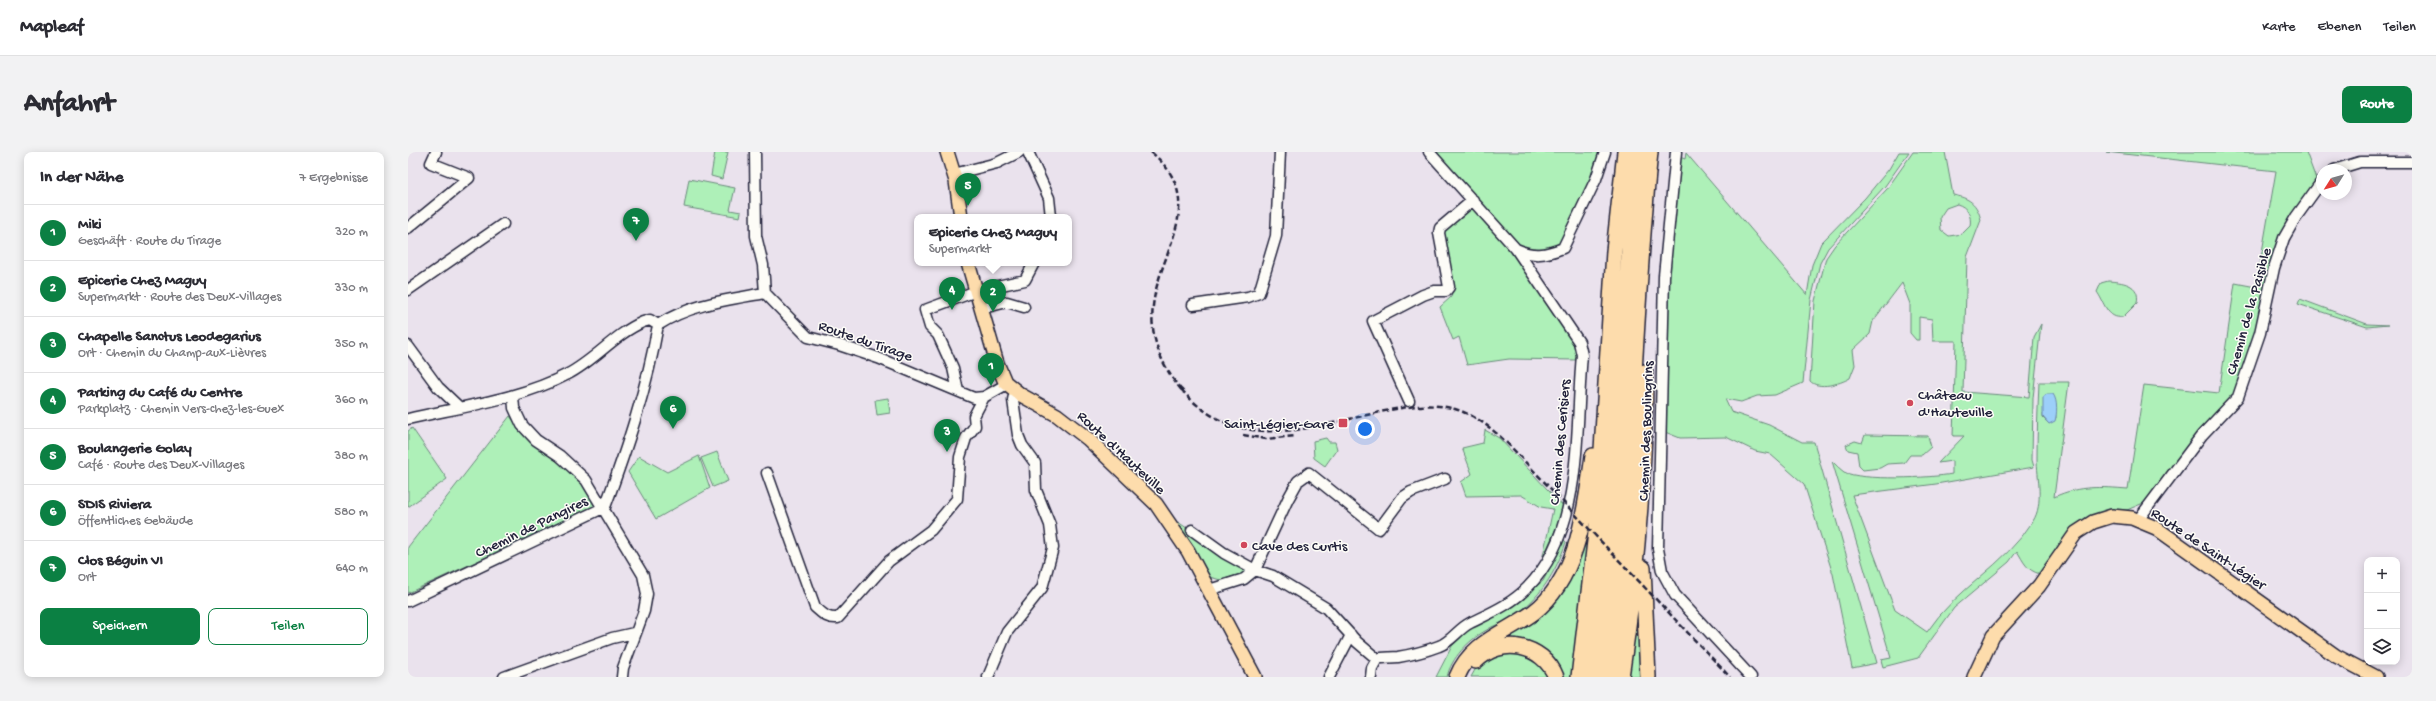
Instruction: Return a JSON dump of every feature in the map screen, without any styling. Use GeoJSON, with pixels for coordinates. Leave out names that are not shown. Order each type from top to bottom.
{"type":"FeatureCollection","features":[{"type":"Feature","properties":{"kind":"highway"},"geometry":{"type":"LineString","coordinates":[[1579,677],[1598,516],[1617,216],[1625,152]]}},
{"type":"Feature","properties":{"kind":"highway"},"geometry":{"type":"LineString","coordinates":[[1593,677],[1611,525],[1636,152]]}},
{"type":"Feature","properties":{"kind":"highway"},"geometry":{"type":"LineString","coordinates":[[1607,677],[1626,511],[1644,217],[1650,152]]}},
{"type":"Feature","properties":{"kind":"highway"},"geometry":{"type":"LineString","coordinates":[[1644,217],[1644,451],[1642,519],[1643,607],[1648,677]]}},
{"type":"Feature","properties":{"kind":"highway"},"geometry":{"type":"LineString","coordinates":[[1457,677],[1464,661],[1481,645],[1522,620],[1546,601],[1566,570],[1574,549],[1585,506],[1607,360]]}},
{"type":"Feature","properties":{"kind":"highway"},"geometry":{"type":"LineString","coordinates":[[1621,677],[1636,556],[1644,451]]}},
{"type":"Feature","properties":{"kind":"highway"},"geometry":{"type":"LineString","coordinates":[[1466,677],[1472,666],[1483,655],[1497,648],[1508,646],[1524,648],[1538,654],[1550,666],[1556,677]]}},
{"type":"Feature","properties":{"kind":"main road"},"geometry":{"type":"LineString","coordinates":[[947,152],[954,174],[961,214]]}},
{"type":"Feature","properties":{"kind":"main road"},"geometry":{"type":"LineString","coordinates":[[969,266],[976,291],[983,308],[997,363],[1011,387]]}},
{"type":"Feature","properties":{"kind":"main road","name":"Route d'Hauteville"},"geometry":{"type":"LineString","coordinates":[[1011,387],[1067,422],[1146,493],[1181,538],[1253,674]]}},
{"type":"Feature","properties":{"kind":"main road","name":"Route de Saint-Légier"},"geometry":{"type":"LineString","coordinates":[[1978,673],[1993,636],[2039,586],[2076,533],[2093,522],[2105,518],[2125,516],[2138,520],[2163,534],[2336,656],[2376,677]]}},
{"type":"Feature","properties":{"kind":"street"},"geometry":{"type":"LineString","coordinates":[[408,228],[468,178],[431,163],[436,152]]}},
{"type":"Feature","properties":{"kind":"street"},"geometry":{"type":"LineString","coordinates":[[408,419],[513,396],[568,374],[638,324],[650,320],[658,325],[673,315],[696,307],[720,300],[765,293],[763,265],[756,236],[755,152]]}},
{"type":"Feature","properties":{"kind":"street"},"geometry":{"type":"LineString","coordinates":[[954,174],[998,163],[1019,152]]}},
{"type":"Feature","properties":{"kind":"street"},"geometry":{"type":"LineString","coordinates":[[1028,152],[1049,198],[1051,214]]}},
{"type":"Feature","properties":{"kind":"street"},"geometry":{"type":"LineString","coordinates":[[1193,305],[1259,293],[1276,236],[1280,152]]}},
{"type":"Feature","properties":{"kind":"street","name":"Chemin des Cerisiers"},"geometry":{"type":"LineString","coordinates":[[1377,659],[1397,657],[1438,646],[1465,626],[1513,600],[1526,589],[1545,565],[1567,514],[1575,462],[1582,355],[1578,342],[1516,249],[1429,152]]}},
{"type":"Feature","properties":{"kind":"street"},"geometry":{"type":"LineString","coordinates":[[1516,249],[1536,255],[1546,254],[1563,248],[1596,178],[1605,152]]}},
{"type":"Feature","properties":{"kind":"street","name":"Chemin des Boulingrins"},"geometry":{"type":"LineString","coordinates":[[1676,152],[1664,270],[1658,549],[1662,571],[1675,595],[1751,677]]}},
{"type":"Feature","properties":{"kind":"street"},"geometry":{"type":"LineString","coordinates":[[2352,164],[2360,162],[2412,162]]}},
{"type":"Feature","properties":{"kind":"street","name":"Chemin de la Paisible"},"geometry":{"type":"LineString","coordinates":[[2138,520],[2208,428],[2238,398],[2260,333],[2274,268],[2284,238],[2296,217],[2316,189]]}},
{"type":"Feature","properties":{"kind":"street"},"geometry":{"type":"LineString","coordinates":[[1410,401],[1373,321],[1423,295],[1434,291],[1446,291],[1449,288],[1439,233],[1440,228],[1473,200]]}},
{"type":"Feature","properties":{"kind":"street"},"geometry":{"type":"LineString","coordinates":[[408,290],[503,224]]}},
{"type":"Feature","properties":{"kind":"street"},"geometry":{"type":"LineString","coordinates":[[958,391],[953,368],[938,335],[930,327],[925,310],[976,291],[1025,280],[1032,266]]}},
{"type":"Feature","properties":{"kind":"street","name":"Route du Tirage"},"geometry":{"type":"LineString","coordinates":[[765,293],[808,337],[839,345],[878,358],[974,398],[984,397]]}},
{"type":"Feature","properties":{"kind":"street"},"geometry":{"type":"LineString","coordinates":[[983,308],[1007,302],[1024,307]]}},
{"type":"Feature","properties":{"kind":"street","name":"Chemin de Pangires"},"geometry":{"type":"LineString","coordinates":[[408,601],[605,507],[633,428],[654,349],[658,325]]}},
{"type":"Feature","properties":{"kind":"street"},"geometry":{"type":"LineString","coordinates":[[408,346],[438,387],[459,407]]}},
{"type":"Feature","properties":{"kind":"street"},"geometry":{"type":"LineString","coordinates":[[767,473],[815,607],[824,615],[831,618],[838,618],[890,561],[931,530],[957,500],[960,457],[966,438],[975,426],[974,416],[984,397],[1011,387],[1018,435],[1022,445],[1035,462],[1036,490],[1050,525],[1053,548],[1042,588],[1007,632],[988,677]]}},
{"type":"Feature","properties":{"kind":"street"},"geometry":{"type":"LineString","coordinates":[[513,396],[514,408],[522,425],[536,440],[560,456],[586,480],[605,507],[643,575],[648,594],[644,611],[634,633],[623,668],[622,677]]}},
{"type":"Feature","properties":{"kind":"street"},"geometry":{"type":"LineString","coordinates":[[1209,590],[1244,579],[1255,570],[1298,481],[1309,473],[1380,530],[1402,498],[1411,492],[1445,479]]}},
{"type":"Feature","properties":{"kind":"street"},"geometry":{"type":"LineString","coordinates":[[1192,530],[1224,553],[1255,570],[1273,576],[1326,608],[1351,635],[1377,659],[1372,668],[1371,677]]}},
{"type":"Feature","properties":{"kind":"street"},"geometry":{"type":"LineString","coordinates":[[504,677],[612,638],[634,633]]}},
{"type":"Feature","properties":{"kind":"street"},"geometry":{"type":"LineString","coordinates":[[1329,677],[1351,635]]}},
{"type":"Feature","properties":{"kind":"green space"},"geometry":{"type":"Polygon","coordinates":[[[715,152],[728,152],[722,179],[711,176],[715,152]]]}},
{"type":"Feature","properties":{"kind":"green space"},"geometry":{"type":"Polygon","coordinates":[[[1434,152],[1603,152],[1563,245],[1555,249],[1518,247],[1434,152]]]}},
{"type":"Feature","properties":{"kind":"green space"},"geometry":{"type":"Polygon","coordinates":[[[1899,152],[1909,152],[1885,186],[1828,248],[1820,263],[1811,300],[1803,383],[1775,395],[1757,396],[1741,402],[1725,399],[1731,412],[1769,425],[1802,442],[1814,442],[1877,663],[1852,668],[1833,574],[1804,484],[1770,454],[1755,451],[1726,437],[1680,438],[1665,432],[1670,251],[1680,157],[1685,159],[1686,153],[1807,295],[1812,265],[1821,243],[1865,198],[1889,169],[1899,152]]]}},
{"type":"Feature","properties":{"kind":"green space"},"geometry":{"type":"Polygon","coordinates":[[[1913,152],[1945,152],[1953,195],[1972,202],[1977,209],[1981,220],[1967,257],[1963,392],[2029,397],[2034,337],[2041,324],[2033,398],[2032,460],[2034,467],[1936,484],[1852,495],[1895,610],[1927,632],[1952,602],[2009,551],[2022,537],[2033,521],[2039,499],[2037,430],[2039,382],[2069,382],[2054,497],[2073,490],[2100,487],[2128,489],[2144,385],[2219,393],[2235,283],[2256,287],[2276,171],[2106,152],[2306,152],[2316,179],[2293,216],[2240,387],[2148,501],[2127,510],[2111,510],[2080,522],[2069,532],[2040,574],[2028,568],[2017,551],[2009,562],[1954,608],[1918,658],[1883,667],[1881,660],[1891,658],[1832,461],[1844,472],[1865,477],[1929,477],[1952,474],[1952,461],[1938,463],[1964,436],[1953,436],[1956,341],[1933,341],[1932,319],[1919,317],[1919,340],[1916,340],[1910,333],[1910,304],[1902,283],[1873,321],[1870,334],[1853,350],[1855,365],[1850,378],[1835,384],[1824,386],[1814,384],[1810,381],[1815,301],[1826,258],[1835,245],[1887,189],[1913,152]],[[1957,204],[1946,208],[1940,217],[1941,230],[1949,236],[1962,234],[1970,226],[1968,212],[1961,205],[1957,204]],[[2055,402],[2043,414],[2043,418],[2049,424],[2056,418],[2055,402]]]}},
{"type":"Feature","properties":{"kind":"green space"},"geometry":{"type":"Polygon","coordinates":[[[689,179],[735,188],[730,210],[741,212],[740,217],[684,207],[689,179]]]}},
{"type":"Feature","properties":{"kind":"green space"},"geometry":{"type":"Polygon","coordinates":[[[1473,206],[1514,252],[1574,341],[1577,351],[1576,360],[1509,359],[1467,365],[1459,337],[1453,340],[1440,307],[1451,297],[1453,282],[1442,233],[1473,206]]]}},
{"type":"Feature","properties":{"kind":"green space"},"geometry":{"type":"Polygon","coordinates":[[[2108,281],[2124,283],[2136,291],[2137,303],[2123,317],[2113,316],[2097,292],[2101,283],[2108,281]]]}},
{"type":"Feature","properties":{"kind":"green space"},"geometry":{"type":"Polygon","coordinates":[[[2300,299],[2367,324],[2388,325],[2367,327],[2298,304],[2300,299]]]}},
{"type":"Feature","properties":{"kind":"green space"},"geometry":{"type":"Polygon","coordinates":[[[888,398],[890,413],[877,415],[875,400],[888,398]]]}},
{"type":"Feature","properties":{"kind":"green space"},"geometry":{"type":"Polygon","coordinates":[[[510,416],[528,440],[582,480],[595,507],[408,593],[408,547],[510,416]]]}},
{"type":"Feature","properties":{"kind":"green space"},"geometry":{"type":"Polygon","coordinates":[[[412,428],[447,479],[408,507],[408,431],[412,428]]]}},
{"type":"Feature","properties":{"kind":"green space"},"geometry":{"type":"Polygon","coordinates":[[[1485,430],[1499,438],[1565,508],[1542,560],[1553,509],[1541,507],[1521,495],[1466,496],[1461,482],[1472,474],[1462,448],[1483,443],[1485,430]]]}},
{"type":"Feature","properties":{"kind":"green space"},"geometry":{"type":"Polygon","coordinates":[[[1865,435],[1928,436],[1931,447],[1922,455],[1910,455],[1904,463],[1887,464],[1880,468],[1863,470],[1859,466],[1857,452],[1848,450],[1846,445],[1855,441],[1862,443],[1865,435]]]}},
{"type":"Feature","properties":{"kind":"green space"},"geometry":{"type":"Polygon","coordinates":[[[1326,438],[1329,442],[1335,442],[1337,449],[1325,466],[1314,458],[1313,441],[1326,438]]]}},
{"type":"Feature","properties":{"kind":"green space"},"geometry":{"type":"Polygon","coordinates":[[[717,452],[728,481],[713,487],[701,458],[717,452]]]}},
{"type":"Feature","properties":{"kind":"green space"},"geometry":{"type":"Polygon","coordinates":[[[639,456],[667,472],[699,456],[710,488],[656,519],[628,472],[639,456]]]}},
{"type":"Feature","properties":{"kind":"green space"},"geometry":{"type":"Polygon","coordinates":[[[1593,495],[1573,677],[1560,677],[1537,650],[1473,655],[1543,608],[1593,495]]]}},
{"type":"Feature","properties":{"kind":"green space"},"geometry":{"type":"Polygon","coordinates":[[[1178,522],[1244,567],[1245,573],[1221,580],[1209,577],[1178,522]]]}},
{"type":"Feature","properties":{"kind":"green space"},"geometry":{"type":"Polygon","coordinates":[[[1564,540],[1566,542],[1552,574],[1531,602],[1506,621],[1488,629],[1473,639],[1467,644],[1452,663],[1447,677],[1436,677],[1452,646],[1464,632],[1500,614],[1543,581],[1564,540]]]}},
{"type":"Feature","properties":{"kind":"green space"},"geometry":{"type":"Polygon","coordinates":[[[1637,587],[1644,677],[1626,677],[1637,587]]]}},
{"type":"Feature","properties":{"kind":"green space"},"geometry":{"type":"Polygon","coordinates":[[[1502,652],[1531,655],[1551,677],[1471,677],[1476,668],[1502,652]]]}},
{"type":"Feature","properties":{"kind":"water"},"geometry":{"type":"Polygon","coordinates":[[[2047,394],[2053,394],[2056,400],[2057,408],[2055,421],[2049,424],[2043,417],[2043,397],[2047,394]]]}},
{"type":"Feature","properties":{"kind":"railway"},"geometry":{"type":"LineString","coordinates":[[1151,152],[1168,170],[1177,189],[1179,207],[1171,246],[1157,285],[1153,306],[1153,330],[1159,352],[1164,363],[1176,384],[1184,393]]}},
{"type":"Feature","properties":{"kind":"railway"},"geometry":{"type":"LineString","coordinates":[[1181,389],[1203,410],[1226,423],[1250,430],[1274,431],[1300,429],[1389,410],[1418,406],[1436,406],[1455,409],[1479,420],[1493,430],[1512,448],[1730,677]]}},
{"type":"Feature","properties":{"kind":"railway"},"geometry":{"type":"LineString","coordinates":[[1243,435],[1266,439],[1295,436]]}},
{"type":"Feature","properties":{"kind":"place","name":"Boulangerie Golay"},"geometry":{"type":"Point","coordinates":[968,206]}},
{"type":"Feature","properties":{"kind":"place","name":"Clos Béguin VI"},"geometry":{"type":"Point","coordinates":[636,241]}},
{"type":"Feature","properties":{"kind":"place","name":"Parking du Café du Centre"},"geometry":{"type":"Point","coordinates":[952,310]}},
{"type":"Feature","properties":{"kind":"place","name":"Epicerie Chez Maguy"},"geometry":{"type":"Point","coordinates":[993,312]}},
{"type":"Feature","properties":{"kind":"place","name":"Miki"},"geometry":{"type":"Point","coordinates":[991,386]}},
{"type":"Feature","properties":{"kind":"place","name":"Château d'Hauteville"},"geometry":{"type":"Point","coordinates":[1910,403]}},
{"type":"Feature","properties":{"kind":"place","name":"Saint-Légier-Gare"},"geometry":{"type":"Point","coordinates":[1343,423]}},
{"type":"Feature","properties":{"kind":"place","name":"SDIS Riviera"},"geometry":{"type":"Point","coordinates":[673,429]}},
{"type":"Feature","properties":{"kind":"place","name":"Chapelle Sanctus Leodegarius"},"geometry":{"type":"Point","coordinates":[947,452]}},
{"type":"Feature","properties":{"kind":"place","name":"Cave des Curtis"},"geometry":{"type":"Point","coordinates":[1244,545]}}]}
